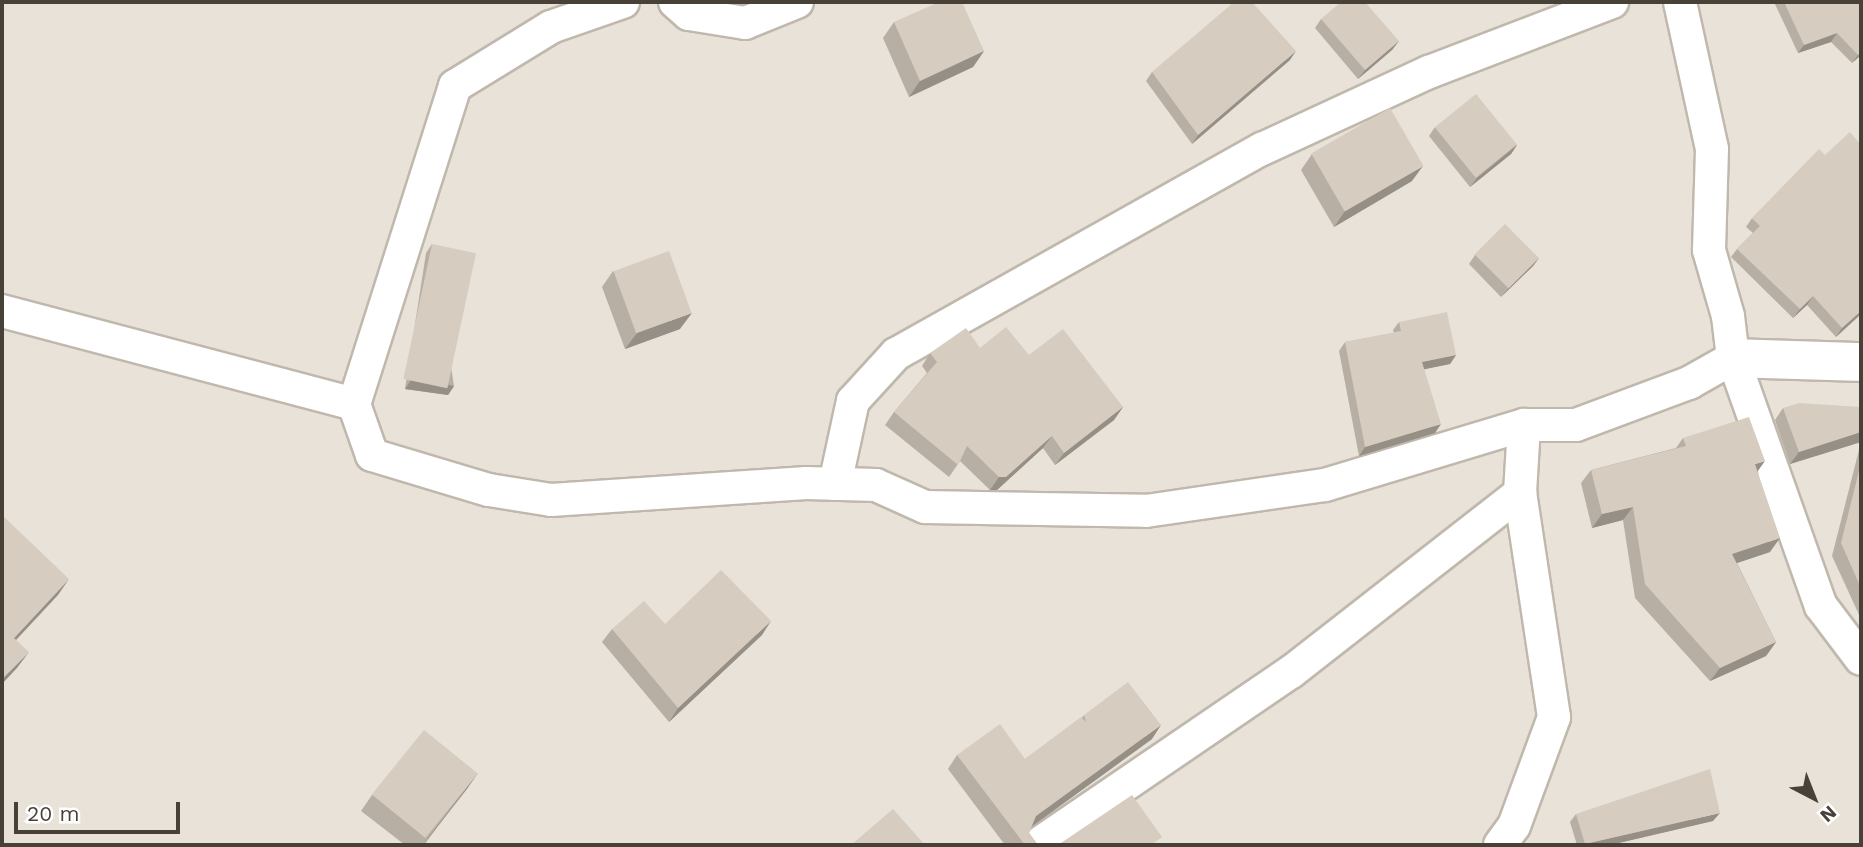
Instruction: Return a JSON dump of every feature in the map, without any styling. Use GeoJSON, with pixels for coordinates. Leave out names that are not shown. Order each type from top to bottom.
{"type":"FeatureCollection","features":[{"type":"Feature","properties":{"kind":"street"},"geometry":{"type":"LineString","coordinates":[[1733,358],[1861,362]]}},
{"type":"Feature","properties":{"kind":"lane"},"geometry":{"type":"LineString","coordinates":[[623,2],[551,27],[455,86],[355,404],[372,455],[489,490],[551,500],[835,484],[876,485],[925,507],[1146,511],[1325,485],[1524,425],[1576,425],[1689,383],[1733,358]]}},
{"type":"Feature","properties":{"kind":"lane"},"geometry":{"type":"LineString","coordinates":[[675,2],[689,14],[745,23],[797,2]]}},
{"type":"Feature","properties":{"kind":"lane"},"geometry":{"type":"LineString","coordinates":[[835,484],[853,401],[895,354],[1262,149],[1429,72],[1612,2]]}},
{"type":"Feature","properties":{"kind":"lane"},"geometry":{"type":"LineString","coordinates":[[1681,2],[1713,149],[1709,250],[1728,316],[1733,358],[1821,606],[1861,659]]}},
{"type":"Feature","properties":{"kind":"lane"},"geometry":{"type":"LineString","coordinates":[[2,311],[355,404]]}},
{"type":"Feature","properties":{"kind":"lane"},"geometry":{"type":"LineString","coordinates":[[1500,845],[1514,826],[1554,717],[1520,493],[1524,425]]}},
{"type":"Feature","properties":{"kind":"lane"},"geometry":{"type":"LineString","coordinates":[[1037,845],[1291,672],[1520,493]]}},
{"type":"Feature","properties":{"kind":"shaded area"},"geometry":{"type":"Polygon","coordinates":[[[2,2],[1861,2],[1861,845],[2,845],[2,2]]]}},
{"type":"Feature","properties":{"kind":"building"},"geometry":{"type":"Polygon","coordinates":[[[939,2],[962,2],[984,51],[920,81],[894,22],[939,2]]]}},
{"type":"Feature","properties":{"kind":"building"},"geometry":{"type":"Polygon","coordinates":[[[1234,2],[1252,2],[1296,51],[1198,135],[1152,72],[1234,2]]]}},
{"type":"Feature","properties":{"kind":"building"},"geometry":{"type":"Polygon","coordinates":[[[1341,2],[1365,2],[1399,41],[1365,70],[1321,19],[1341,2]]]}},
{"type":"Feature","properties":{"kind":"building"},"geometry":{"type":"Polygon","coordinates":[[[1784,2],[1861,2],[1861,52],[1858,55],[1837,33],[1804,45],[1784,2]]]}},
{"type":"Feature","properties":{"kind":"building"},"geometry":{"type":"Polygon","coordinates":[[[1476,94],[1517,145],[1476,178],[1435,127],[1476,94]]]}},
{"type":"Feature","properties":{"kind":"building"},"geometry":{"type":"Polygon","coordinates":[[[1390,108],[1424,166],[1345,212],[1311,154],[1390,108]]]}},
{"type":"Feature","properties":{"kind":"building"},"geometry":{"type":"Polygon","coordinates":[[[1850,132],[1861,145],[1861,311],[1842,328],[1813,296],[1800,309],[1737,249],[1760,226],[1752,218],[1819,149],[1825,155],[1850,132]]]}},
{"type":"Feature","properties":{"kind":"building"},"geometry":{"type":"Polygon","coordinates":[[[1505,224],[1539,258],[1509,288],[1475,254],[1505,224]]]}},
{"type":"Feature","properties":{"kind":"building"},"geometry":{"type":"Polygon","coordinates":[[[432,244],[476,253],[447,388],[403,379],[432,244]]]}},
{"type":"Feature","properties":{"kind":"building"},"geometry":{"type":"Polygon","coordinates":[[[669,251],[692,313],[636,333],[614,271],[669,251]]]}},
{"type":"Feature","properties":{"kind":"building"},"geometry":{"type":"Polygon","coordinates":[[[1447,312],[1456,355],[1422,362],[1441,424],[1365,447],[1345,342],[1401,331],[1399,322],[1447,312]]]}},
{"type":"Feature","properties":{"kind":"building"},"geometry":{"type":"Polygon","coordinates":[[[1006,327],[1029,355],[1063,329],[1123,407],[1064,453],[1052,436],[1006,477],[999,477],[967,446],[958,465],[894,412],[937,362],[930,353],[966,328],[980,348],[1006,327]]]}},
{"type":"Feature","properties":{"kind":"building"},"geometry":{"type":"Polygon","coordinates":[[[1799,403],[1861,407],[1861,432],[1799,452],[1783,408],[1799,403]]]}},
{"type":"Feature","properties":{"kind":"building"},"geometry":{"type":"Polygon","coordinates":[[[1749,417],[1765,461],[1755,464],[1780,538],[1732,554],[1776,642],[1720,668],[1645,584],[1633,507],[1602,514],[1591,470],[1686,446],[1683,438],[1749,417]]]}},
{"type":"Feature","properties":{"kind":"building"},"geometry":{"type":"Polygon","coordinates":[[[1861,463],[1861,588],[1841,543],[1861,463]]]}},
{"type":"Feature","properties":{"kind":"building"},"geometry":{"type":"Polygon","coordinates":[[[2,515],[69,579],[14,638],[29,652],[2,679],[2,515]]]}},
{"type":"Feature","properties":{"kind":"building"},"geometry":{"type":"Polygon","coordinates":[[[721,570],[771,621],[678,708],[612,629],[644,601],[665,624],[721,570]]]}},
{"type":"Feature","properties":{"kind":"building"},"geometry":{"type":"Polygon","coordinates":[[[1128,682],[1161,725],[1036,816],[1029,833],[1038,845],[1025,845],[957,755],[1000,724],[1025,759],[1081,717],[1086,722],[1084,715],[1128,682]]]}},
{"type":"Feature","properties":{"kind":"building"},"geometry":{"type":"Polygon","coordinates":[[[424,730],[478,773],[425,838],[372,795],[424,730]]]}},
{"type":"Feature","properties":{"kind":"building"},"geometry":{"type":"Polygon","coordinates":[[[1710,769],[1720,813],[1585,844],[1576,814],[1710,769]]]}},
{"type":"Feature","properties":{"kind":"building"},"geometry":{"type":"Polygon","coordinates":[[[1132,795],[1162,837],[1151,845],[1058,845],[1132,795]]]}},
{"type":"Feature","properties":{"kind":"building"},"geometry":{"type":"Polygon","coordinates":[[[893,809],[925,845],[851,845],[893,809]]]}}]}
